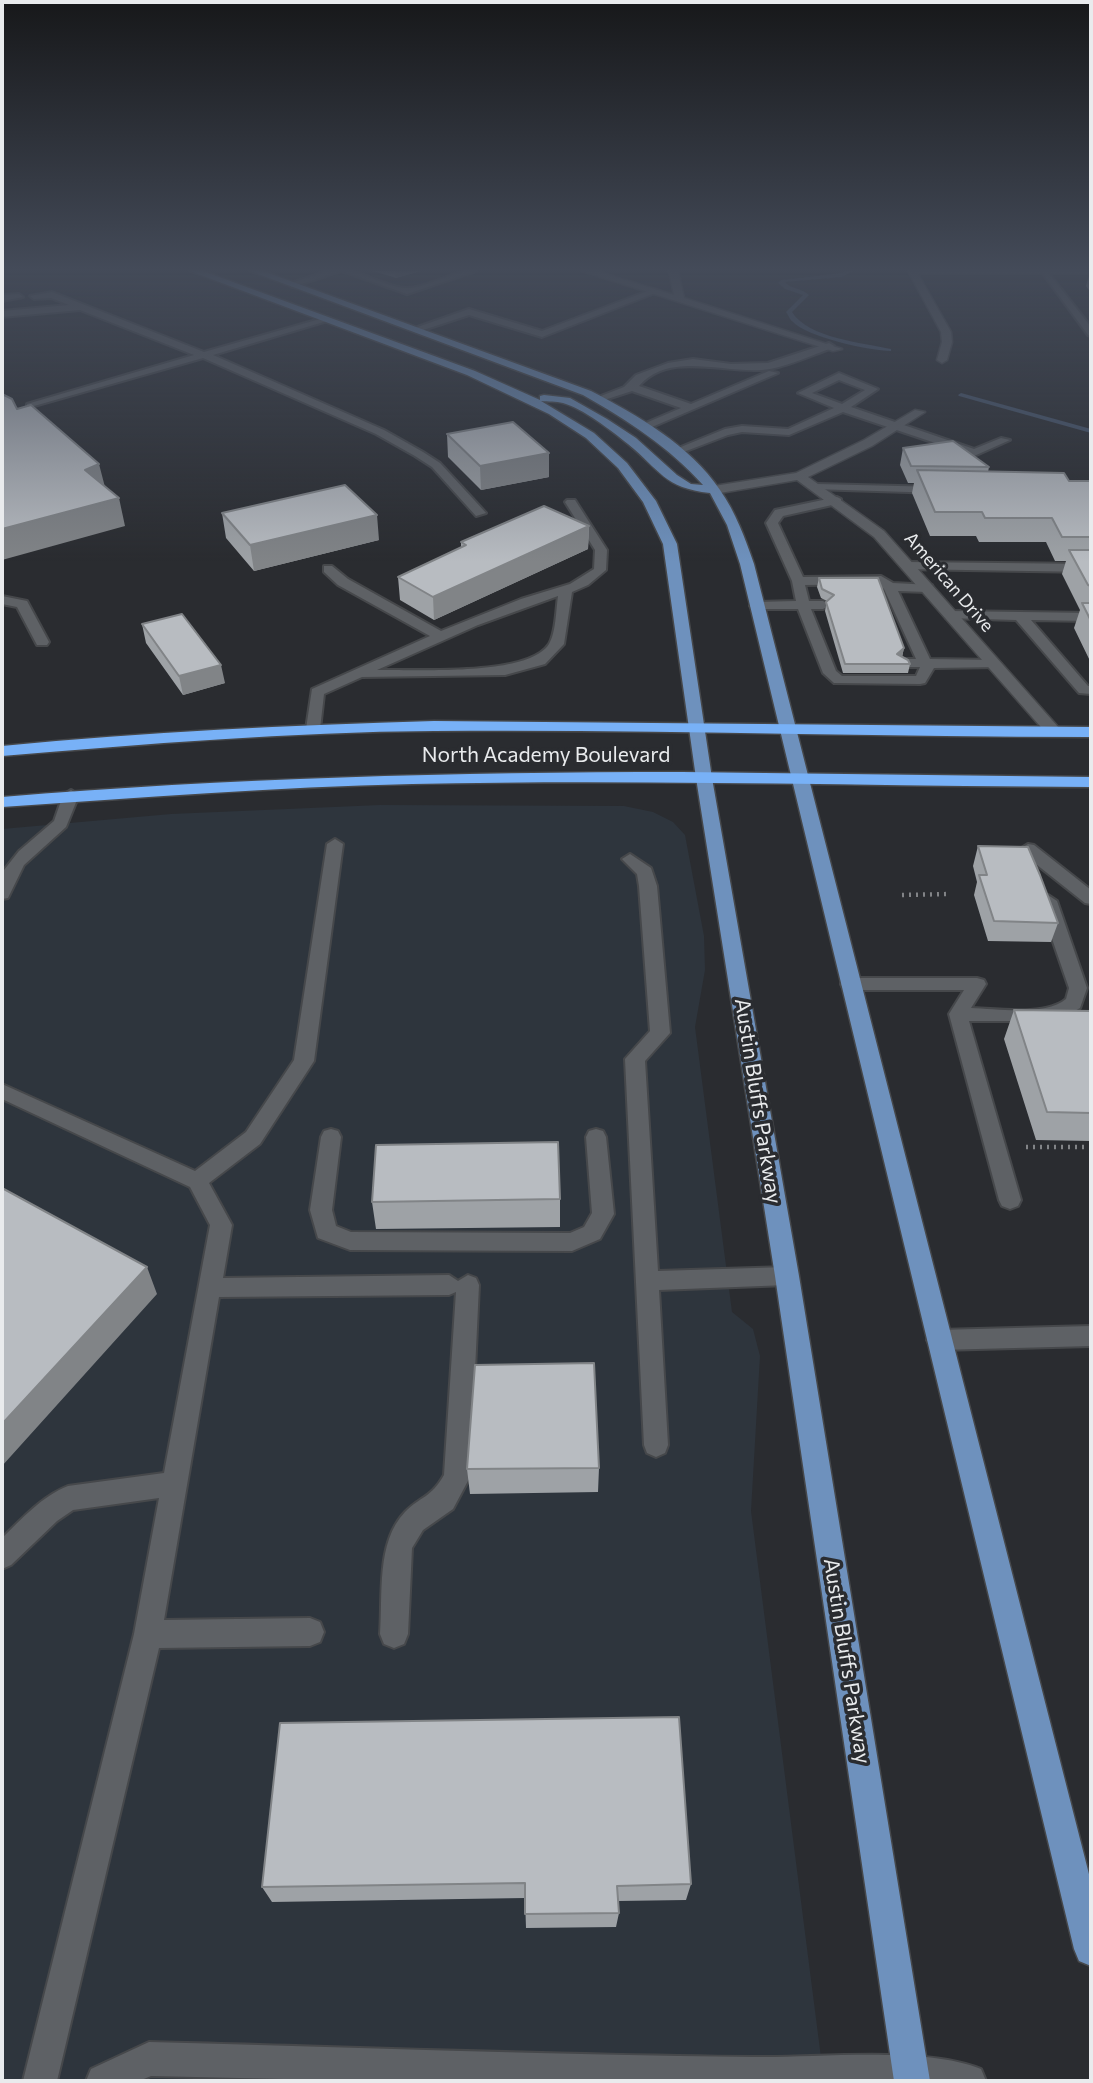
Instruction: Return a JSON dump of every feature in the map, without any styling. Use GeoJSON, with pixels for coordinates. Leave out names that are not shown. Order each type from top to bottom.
{"type":"FeatureCollection","features":[{"type":"Feature","properties":{"kind":"highway","name":"North Academy Boulevard"},"geometry":{"type":"LineString","coordinates":[[2,751],[117,740],[313,729],[434,726],[786,727],[1091,732]]}},
{"type":"Feature","properties":{"kind":"highway","name":"North Academy Boulevard"},"geometry":{"type":"LineString","coordinates":[[2,802],[298,780],[396,778],[704,778],[1090,783]]}},
{"type":"Feature","properties":{"kind":"main road","name":"Austin Bluffs Parkway"},"geometry":{"type":"LineString","coordinates":[[454,368],[528,396],[554,409],[600,443],[623,466],[661,518],[670,544],[704,778],[787,1276],[912,2077]]}},
{"type":"Feature","properties":{"kind":"main road","name":"Austin Bluffs Parkway"},"geometry":{"type":"LineString","coordinates":[[525,368],[598,399],[645,427],[677,451],[714,490],[734,525],[801,779],[1091,1949]]}},
{"type":"Feature","properties":{"kind":"main road"},"geometry":{"type":"LineString","coordinates":[[528,396],[566,400],[632,441],[673,478],[688,486],[714,490]]}},
{"type":"Feature","properties":{"kind":"street"},"geometry":{"type":"LineString","coordinates":[[714,490],[799,476],[899,427],[919,412]]}},
{"type":"Feature","properties":{"kind":"street","name":"American Drive"},"geometry":{"type":"LineString","coordinates":[[799,476],[879,534],[1053,731]]}},
{"type":"Feature","properties":{"kind":"lane"},"geometry":{"type":"LineString","coordinates":[[31,406],[159,368]]}},
{"type":"Feature","properties":{"kind":"lane"},"geometry":{"type":"LineString","coordinates":[[234,368],[380,432],[409,448],[436,465],[480,513]]}},
{"type":"Feature","properties":{"kind":"lane"},"geometry":{"type":"LineString","coordinates":[[598,399],[631,387],[640,377],[668,368]]}},
{"type":"Feature","properties":{"kind":"lane"},"geometry":{"type":"LineString","coordinates":[[702,368],[711,371],[721,385]]}},
{"type":"Feature","properties":{"kind":"lane"},"geometry":{"type":"LineString","coordinates":[[721,385],[731,368]]}},
{"type":"Feature","properties":{"kind":"lane"},"geometry":{"type":"LineString","coordinates":[[645,427],[689,407],[721,385],[772,368]]}},
{"type":"Feature","properties":{"kind":"lane"},"geometry":{"type":"LineString","coordinates":[[677,451],[725,432],[742,429],[789,432],[843,408],[873,388],[839,376],[803,393],[843,408],[974,453],[1005,440]]}},
{"type":"Feature","properties":{"kind":"lane"},"geometry":{"type":"LineString","coordinates":[[631,387],[689,407]]}},
{"type":"Feature","properties":{"kind":"lane"},"geometry":{"type":"LineString","coordinates":[[817,487],[949,490]]}},
{"type":"Feature","properties":{"kind":"lane"},"geometry":{"type":"LineString","coordinates":[[837,501],[779,513],[772,523],[798,581],[809,623],[833,662],[830,673],[839,680],[920,680],[928,669],[906,622],[890,603],[890,587]]}},
{"type":"Feature","properties":{"kind":"lane"},"geometry":{"type":"LineString","coordinates":[[313,729],[317,692],[526,601],[566,590],[600,570],[601,550],[571,502]]}},
{"type":"Feature","properties":{"kind":"lane"},"geometry":{"type":"LineString","coordinates":[[907,566],[1091,568]]}},
{"type":"Feature","properties":{"kind":"lane"},"geometry":{"type":"LineString","coordinates":[[328,569],[343,583],[443,638]]}},
{"type":"Feature","properties":{"kind":"lane"},"geometry":{"type":"LineString","coordinates":[[798,581],[881,580],[890,587],[927,588]]}},
{"type":"Feature","properties":{"kind":"lane"},"geometry":{"type":"LineString","coordinates":[[355,676],[505,671],[540,661],[557,644],[566,590]]}},
{"type":"Feature","properties":{"kind":"lane"},"geometry":{"type":"LineString","coordinates":[[2,600],[22,604],[43,642]]}},
{"type":"Feature","properties":{"kind":"lane"},"geometry":{"type":"LineString","coordinates":[[757,606],[823,605]]}},
{"type":"Feature","properties":{"kind":"lane"},"geometry":{"type":"LineString","coordinates":[[951,615],[1091,617]]}},
{"type":"Feature","properties":{"kind":"lane"},"geometry":{"type":"LineString","coordinates":[[1020,616],[1084,690],[1091,691]]}},
{"type":"Feature","properties":{"kind":"lane"},"geometry":{"type":"LineString","coordinates":[[889,622],[906,622]]}},
{"type":"Feature","properties":{"kind":"lane"},"geometry":{"type":"LineString","coordinates":[[809,623],[828,623]]}},
{"type":"Feature","properties":{"kind":"lane"},"geometry":{"type":"LineString","coordinates":[[904,663],[994,664]]}},
{"type":"Feature","properties":{"kind":"lane"},"geometry":{"type":"LineString","coordinates":[[3,884],[24,852],[60,824],[71,795]]}},
{"type":"Feature","properties":{"kind":"lane"},"geometry":{"type":"LineString","coordinates":[[197,1181],[253,1138],[304,1061],[335,844]]}},
{"type":"Feature","properties":{"kind":"lane"},"geometry":{"type":"LineString","coordinates":[[958,1014],[1044,1014],[1067,1009],[1077,997],[1078,988],[1073,970],[1028,849],[1091,899]]}},
{"type":"Feature","properties":{"kind":"lane"},"geometry":{"type":"LineString","coordinates":[[630,859],[645,872],[648,886],[660,1033],[635,1059],[656,1445]]}},
{"type":"Feature","properties":{"kind":"lane"},"geometry":{"type":"LineString","coordinates":[[850,984],[976,984],[958,1014],[1010,1200]]}},
{"type":"Feature","properties":{"kind":"lane"},"geometry":{"type":"LineString","coordinates":[[2,1091],[197,1181],[221,1225],[148,1634],[40,2081]]}},
{"type":"Feature","properties":{"kind":"lane"},"geometry":{"type":"LineString","coordinates":[[331,1137],[326,1190],[321,1210],[326,1232],[350,1241],[572,1242],[592,1233],[603,1214],[596,1136]]}},
{"type":"Feature","properties":{"kind":"lane"},"geometry":{"type":"LineString","coordinates":[[648,1281],[787,1276]]}},
{"type":"Feature","properties":{"kind":"lane"},"geometry":{"type":"LineString","coordinates":[[210,1288],[458,1285],[457,1477],[444,1500],[414,1521],[399,1545],[394,1634]]}},
{"type":"Feature","properties":{"kind":"lane"},"geometry":{"type":"LineString","coordinates":[[939,1340],[1091,1336]]}},
{"type":"Feature","properties":{"kind":"lane"},"geometry":{"type":"LineString","coordinates":[[2,1556],[48,1512],[68,1498],[175,1485]]}},
{"type":"Feature","properties":{"kind":"lane"},"geometry":{"type":"LineString","coordinates":[[148,1634],[310,1632]]}},
{"type":"Feature","properties":{"kind":"lane"},"geometry":{"type":"LineString","coordinates":[[103,2081],[149,2059],[912,2077],[969,2081]]}},
{"type":"Feature","properties":{"kind":"path"},"geometry":{"type":"LineString","coordinates":[[902,895],[950,894]]}},
{"type":"Feature","properties":{"kind":"path"},"geometry":{"type":"LineString","coordinates":[[1023,1147],[1091,1147]]}},
{"type":"Feature","properties":{"kind":"shaded area"},"geometry":{"type":"Polygon","coordinates":[[[380,805],[624,806],[653,812],[673,822],[685,835],[704,936],[705,970],[695,1027],[732,1312],[753,1329],[760,1356],[751,1511],[824,2081],[2,2081],[2,829],[171,814],[380,805]]]}},
{"type":"Feature","properties":{"kind":"building"},"geometry":{"type":"Polygon","coordinates":[[[2,394],[12,399],[17,409],[31,405],[99,464],[85,470],[119,498],[2,529],[2,394]]]}},
{"type":"Feature","properties":{"kind":"building"},"geometry":{"type":"Polygon","coordinates":[[[513,422],[549,453],[480,466],[447,434],[513,422]]]}},
{"type":"Feature","properties":{"kind":"building"},"geometry":{"type":"Polygon","coordinates":[[[953,441],[989,467],[911,466],[903,448],[953,441]]]}},
{"type":"Feature","properties":{"kind":"building"},"geometry":{"type":"Polygon","coordinates":[[[917,470],[1064,473],[1069,481],[1091,481],[1091,537],[1062,537],[1052,518],[985,518],[982,512],[935,512],[917,470]]]}},
{"type":"Feature","properties":{"kind":"building"},"geometry":{"type":"Polygon","coordinates":[[[345,485],[377,515],[250,545],[222,513],[345,485]]]}},
{"type":"Feature","properties":{"kind":"building"},"geometry":{"type":"Polygon","coordinates":[[[544,506],[589,526],[433,597],[398,577],[466,545],[461,542],[544,506]]]}},
{"type":"Feature","properties":{"kind":"building"},"geometry":{"type":"Polygon","coordinates":[[[1069,550],[1091,550],[1091,586],[1088,585],[1069,550]]]}},
{"type":"Feature","properties":{"kind":"building"},"geometry":{"type":"Polygon","coordinates":[[[819,578],[878,578],[904,648],[897,654],[910,664],[845,664],[826,602],[834,595],[822,589],[819,578]]]}},
{"type":"Feature","properties":{"kind":"building"},"geometry":{"type":"Polygon","coordinates":[[[1082,603],[1091,603],[1091,621],[1082,603]]]}},
{"type":"Feature","properties":{"kind":"building"},"geometry":{"type":"Polygon","coordinates":[[[182,614],[221,665],[179,676],[142,624],[182,614]]]}},
{"type":"Feature","properties":{"kind":"building"},"geometry":{"type":"Polygon","coordinates":[[[978,846],[1028,847],[1058,923],[994,921],[979,875],[987,875],[978,846]]]}},
{"type":"Feature","properties":{"kind":"building"},"geometry":{"type":"Polygon","coordinates":[[[1014,1010],[1091,1011],[1091,1113],[1047,1112],[1014,1010]]]}},
{"type":"Feature","properties":{"kind":"building"},"geometry":{"type":"Polygon","coordinates":[[[558,1142],[560,1199],[372,1202],[376,1145],[558,1142]]]}},
{"type":"Feature","properties":{"kind":"building"},"geometry":{"type":"Polygon","coordinates":[[[2,1188],[147,1267],[2,1424],[2,1188]]]}},
{"type":"Feature","properties":{"kind":"building"},"geometry":{"type":"Polygon","coordinates":[[[594,1363],[599,1468],[467,1469],[475,1365],[594,1363]]]}},
{"type":"Feature","properties":{"kind":"building"},"geometry":{"type":"Polygon","coordinates":[[[679,1717],[691,1884],[617,1886],[619,1913],[525,1914],[525,1883],[262,1887],[280,1723],[679,1717]]]}},
{"type":"Feature","properties":{"kind":"waterway"},"geometry":{"type":"LineString","coordinates":[[961,395],[1091,431]]}}]}
